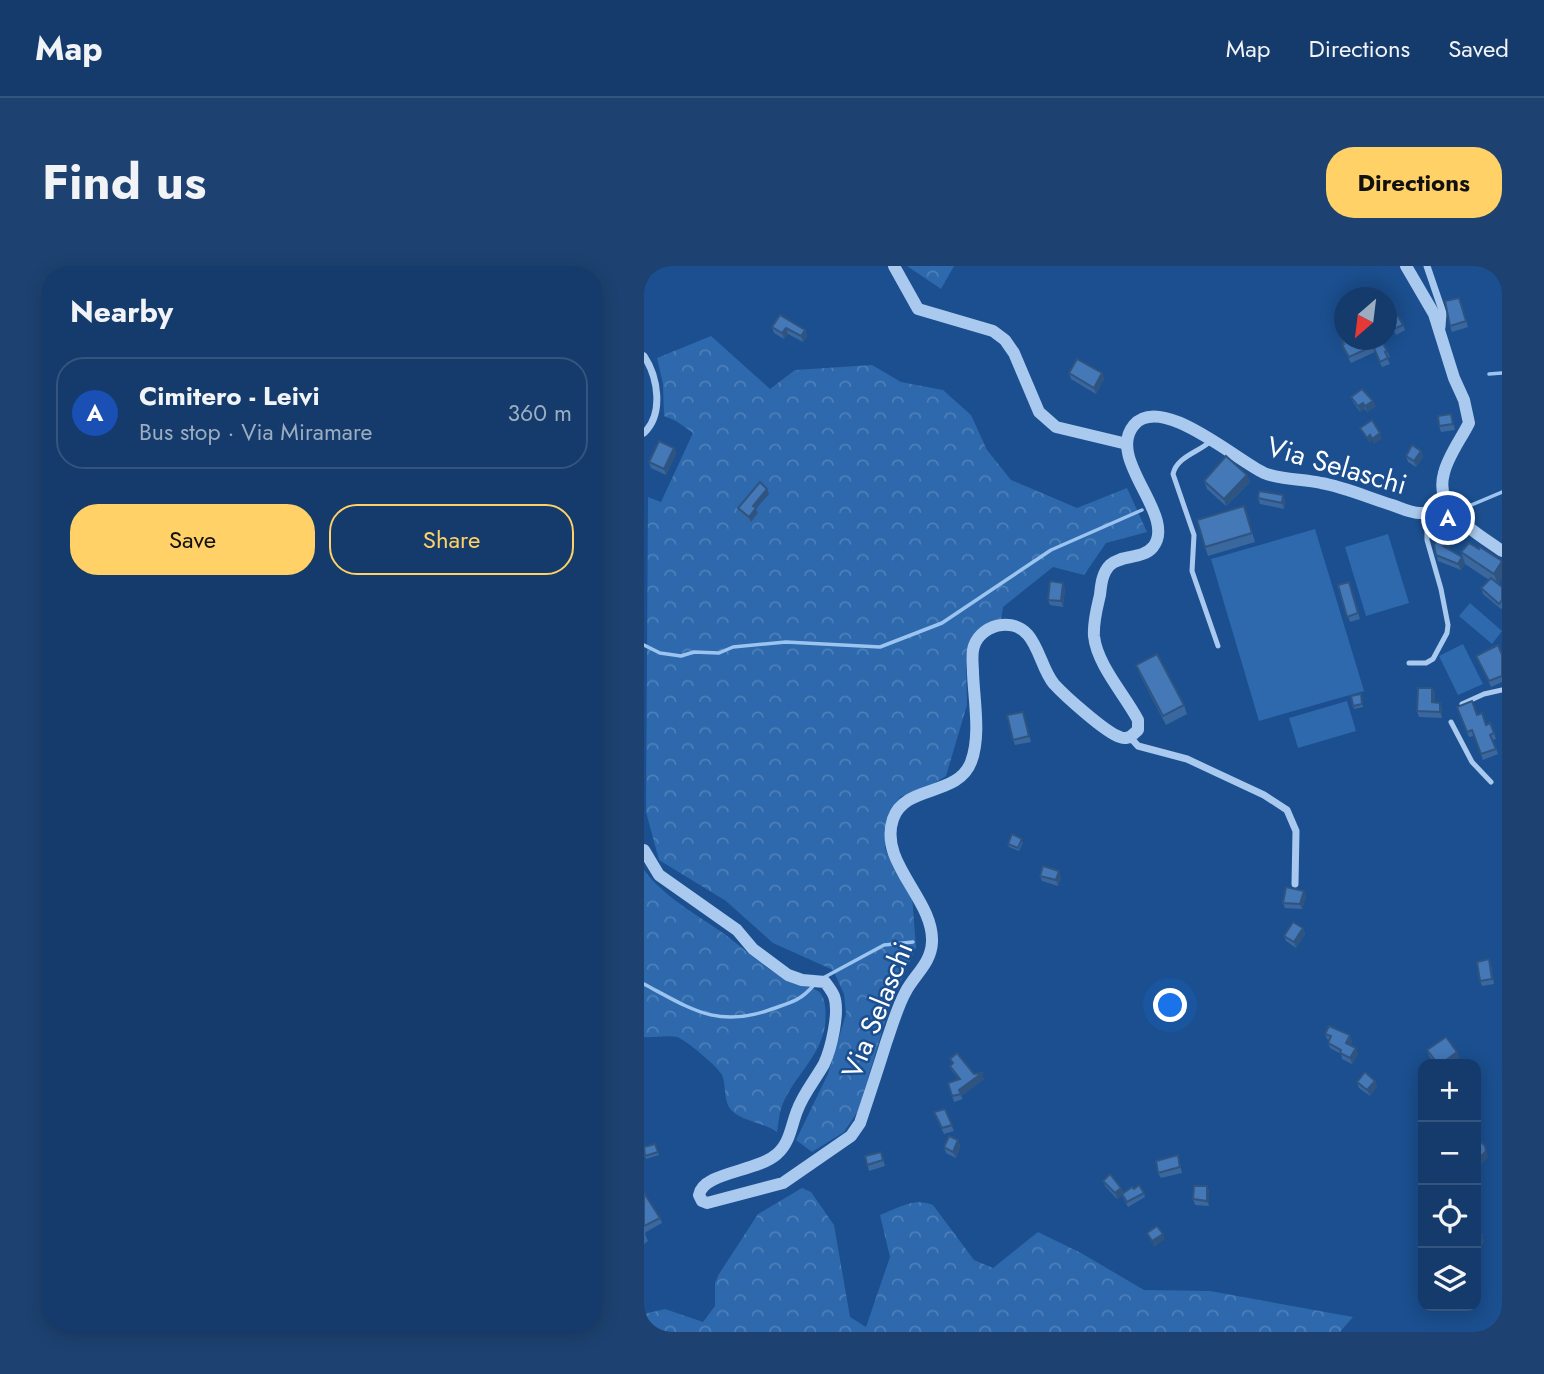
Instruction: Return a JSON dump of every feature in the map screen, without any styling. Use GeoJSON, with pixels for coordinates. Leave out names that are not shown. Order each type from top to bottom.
{"type":"FeatureCollection","features":[{"type":"Feature","properties":{"kind":"street"},"geometry":{"type":"LineString","coordinates":[[894,266],[918,309],[993,331],[1005,340],[1014,353],[1039,412],[1056,427],[1127,444],[1138,481],[1158,521],[1160,531],[1150,550],[1144,554],[1120,559],[1110,565],[1104,574],[1094,637],[1102,662],[1138,720],[1138,730],[1130,737],[1138,746],[1187,759],[1264,795],[1286,810],[1296,831],[1295,884]]}},
{"type":"Feature","properties":{"kind":"street"},"geometry":{"type":"LineString","coordinates":[[1406,266],[1434,314],[1469,416],[1469,424],[1444,470],[1442,507],[1502,551]]}},
{"type":"Feature","properties":{"kind":"street"},"geometry":{"type":"LineString","coordinates":[[1427,266],[1443,313],[1441,339]]}},
{"type":"Feature","properties":{"kind":"street"},"geometry":{"type":"LineString","coordinates":[[644,356],[655,376],[656,405],[652,425],[644,433]]}},
{"type":"Feature","properties":{"kind":"street","name":"Via Selaschi"},"geometry":{"type":"LineString","coordinates":[[1127,444],[1127,435],[1134,424],[1149,416],[1172,419],[1268,475],[1324,483],[1413,512],[1421,513],[1442,507]]}},
{"type":"Feature","properties":{"kind":"street","name":"Via Selaschi"},"geometry":{"type":"LineString","coordinates":[[644,850],[659,875],[737,930],[753,949],[788,975],[802,980],[825,982],[834,996],[837,1016],[825,1061],[802,1100],[788,1139],[779,1153],[767,1161],[751,1169],[716,1177],[708,1182],[698,1195],[707,1203],[783,1183],[851,1136],[860,1123],[905,992],[929,958],[932,940],[922,903],[901,870],[892,846],[893,818],[902,804],[956,780],[971,763],[975,741],[972,656],[979,637],[986,630],[1005,625],[1024,631],[1031,638],[1053,683],[1118,737],[1130,737]]}},
{"type":"Feature","properties":{"kind":"lane"},"geometry":{"type":"LineString","coordinates":[[1212,440],[1203,449],[1179,462],[1173,474],[1194,535],[1192,571],[1218,646]]}},
{"type":"Feature","properties":{"kind":"lane"},"geometry":{"type":"LineString","coordinates":[[1409,663],[1426,663],[1433,659],[1447,633],[1441,589],[1427,540],[1427,532],[1442,507]]}},
{"type":"Feature","properties":{"kind":"lane"},"geometry":{"type":"LineString","coordinates":[[1462,704],[1484,694],[1502,690]]}},
{"type":"Feature","properties":{"kind":"lane"},"geometry":{"type":"LineString","coordinates":[[1451,722],[1472,762],[1491,782]]}},
{"type":"Feature","properties":{"kind":"green space"},"geometry":{"type":"Polygon","coordinates":[[[907,266],[954,266],[941,289],[907,266]]]}},
{"type":"Feature","properties":{"kind":"green space"},"geometry":{"type":"Polygon","coordinates":[[[711,336],[770,389],[795,370],[872,365],[901,382],[943,390],[971,415],[987,450],[1011,480],[1077,508],[1127,488],[1147,532],[1106,543],[1084,575],[1053,567],[1003,607],[1001,620],[966,655],[967,705],[946,776],[900,797],[887,821],[885,848],[894,870],[912,895],[916,947],[889,1009],[858,1111],[844,1132],[812,1152],[796,1140],[828,1074],[846,1014],[844,994],[833,970],[773,943],[726,901],[659,860],[646,812],[648,497],[661,502],[693,433],[664,416],[663,384],[657,358],[711,336]]]}},
{"type":"Feature","properties":{"kind":"green space"},"geometry":{"type":"Polygon","coordinates":[[[1315,529],[1364,691],[1259,721],[1211,559],[1315,529]]]}},
{"type":"Feature","properties":{"kind":"green space"},"geometry":{"type":"Polygon","coordinates":[[[1388,534],[1409,603],[1366,616],[1345,547],[1388,534]]]}},
{"type":"Feature","properties":{"kind":"green space"},"geometry":{"type":"Polygon","coordinates":[[[1470,603],[1502,631],[1492,644],[1459,616],[1470,603]]]}},
{"type":"Feature","properties":{"kind":"green space"},"geometry":{"type":"Polygon","coordinates":[[[1463,644],[1483,684],[1458,695],[1439,656],[1463,644]]]}},
{"type":"Feature","properties":{"kind":"green space"},"geometry":{"type":"Polygon","coordinates":[[[1347,701],[1356,731],[1298,748],[1289,718],[1347,701]]]}},
{"type":"Feature","properties":{"kind":"green space"},"geometry":{"type":"Polygon","coordinates":[[[644,870],[671,897],[762,964],[788,980],[821,994],[826,1018],[822,1037],[784,1101],[777,1132],[733,1112],[727,1104],[722,1075],[687,1043],[677,1037],[644,1037],[644,870]]]}},
{"type":"Feature","properties":{"kind":"green space"},"geometry":{"type":"Polygon","coordinates":[[[802,1188],[811,1192],[834,1225],[850,1317],[866,1327],[890,1257],[880,1215],[906,1204],[919,1202],[933,1205],[974,1260],[993,1268],[1038,1232],[1081,1253],[1144,1290],[1210,1291],[1353,1317],[1340,1332],[644,1332],[644,1314],[665,1309],[703,1322],[715,1306],[715,1283],[719,1274],[758,1214],[802,1188]]]}},
{"type":"Feature","properties":{"kind":"building"},"geometry":{"type":"Polygon","coordinates":[[[1459,298],[1466,321],[1450,326],[1445,301],[1459,298]]]}},
{"type":"Feature","properties":{"kind":"building"},"geometry":{"type":"Polygon","coordinates":[[[780,315],[805,330],[801,336],[786,328],[782,333],[772,327],[780,315]]]}},
{"type":"Feature","properties":{"kind":"building"},"geometry":{"type":"Polygon","coordinates":[[[1397,316],[1403,325],[1397,328],[1397,316]]]}},
{"type":"Feature","properties":{"kind":"building"},"geometry":{"type":"Polygon","coordinates":[[[1345,350],[1364,350],[1349,357],[1345,350]]]}},
{"type":"Feature","properties":{"kind":"building"},"geometry":{"type":"Polygon","coordinates":[[[1375,350],[1386,350],[1388,358],[1380,362],[1375,350]]]}},
{"type":"Feature","properties":{"kind":"building"},"geometry":{"type":"Polygon","coordinates":[[[1077,359],[1102,373],[1094,388],[1069,373],[1077,359]]]}},
{"type":"Feature","properties":{"kind":"building"},"geometry":{"type":"Polygon","coordinates":[[[1362,389],[1373,401],[1365,406],[1363,403],[1358,406],[1351,397],[1362,389]]]}},
{"type":"Feature","properties":{"kind":"building"},"geometry":{"type":"Polygon","coordinates":[[[1451,414],[1453,424],[1439,426],[1438,416],[1451,414]]]}},
{"type":"Feature","properties":{"kind":"building"},"geometry":{"type":"Polygon","coordinates":[[[1372,420],[1380,433],[1372,439],[1370,435],[1367,438],[1360,428],[1372,420]]]}},
{"type":"Feature","properties":{"kind":"building"},"geometry":{"type":"Polygon","coordinates":[[[659,441],[674,448],[664,469],[649,462],[659,441]]]}},
{"type":"Feature","properties":{"kind":"building"},"geometry":{"type":"Polygon","coordinates":[[[1412,445],[1421,451],[1414,461],[1406,456],[1412,445]]]}},
{"type":"Feature","properties":{"kind":"building"},"geometry":{"type":"Polygon","coordinates":[[[1226,456],[1247,475],[1224,499],[1204,481],[1226,456]]]}},
{"type":"Feature","properties":{"kind":"building"},"geometry":{"type":"Polygon","coordinates":[[[760,482],[767,489],[753,506],[756,508],[749,517],[738,508],[760,482]]]}},
{"type":"Feature","properties":{"kind":"building"},"geometry":{"type":"Polygon","coordinates":[[[1259,491],[1283,495],[1282,503],[1258,498],[1259,491]]]}},
{"type":"Feature","properties":{"kind":"building"},"geometry":{"type":"Polygon","coordinates":[[[1244,506],[1252,533],[1205,547],[1197,520],[1244,506]]]}},
{"type":"Feature","properties":{"kind":"building"},"geometry":{"type":"Polygon","coordinates":[[[1435,519],[1456,532],[1443,546],[1462,557],[1458,564],[1436,555],[1434,545],[1437,539],[1430,534],[1435,519]]]}},
{"type":"Feature","properties":{"kind":"building"},"geometry":{"type":"Polygon","coordinates":[[[1469,543],[1502,561],[1494,574],[1461,552],[1469,543]]]}},
{"type":"Feature","properties":{"kind":"building"},"geometry":{"type":"Polygon","coordinates":[[[1491,578],[1502,587],[1502,600],[1499,604],[1481,588],[1491,578]]]}},
{"type":"Feature","properties":{"kind":"building"},"geometry":{"type":"Polygon","coordinates":[[[1050,581],[1063,583],[1061,601],[1048,600],[1050,581]]]}},
{"type":"Feature","properties":{"kind":"building"},"geometry":{"type":"Polygon","coordinates":[[[1349,582],[1358,613],[1347,617],[1338,585],[1349,582]]]}},
{"type":"Feature","properties":{"kind":"building"},"geometry":{"type":"Polygon","coordinates":[[[1498,645],[1502,655],[1502,676],[1489,681],[1476,656],[1498,645]]]}},
{"type":"Feature","properties":{"kind":"building"},"geometry":{"type":"Polygon","coordinates":[[[1157,654],[1184,705],[1163,716],[1136,665],[1157,654]]]}},
{"type":"Feature","properties":{"kind":"building"},"geometry":{"type":"Polygon","coordinates":[[[1418,688],[1432,688],[1432,702],[1440,703],[1440,712],[1417,711],[1418,688]]]}},
{"type":"Feature","properties":{"kind":"building"},"geometry":{"type":"Polygon","coordinates":[[[1361,694],[1362,704],[1353,706],[1351,696],[1361,694]]]}},
{"type":"Feature","properties":{"kind":"building"},"geometry":{"type":"Polygon","coordinates":[[[1472,701],[1477,715],[1482,713],[1486,725],[1490,723],[1494,733],[1490,735],[1496,749],[1481,754],[1472,730],[1467,732],[1457,707],[1472,701]]]}},
{"type":"Feature","properties":{"kind":"building"},"geometry":{"type":"Polygon","coordinates":[[[1023,712],[1029,736],[1013,740],[1007,715],[1023,712]]]}},
{"type":"Feature","properties":{"kind":"building"},"geometry":{"type":"Polygon","coordinates":[[[1012,834],[1022,839],[1018,848],[1008,844],[1012,834]]]}},
{"type":"Feature","properties":{"kind":"building"},"geometry":{"type":"Polygon","coordinates":[[[1043,866],[1059,871],[1056,880],[1040,876],[1043,866]]]}},
{"type":"Feature","properties":{"kind":"building"},"geometry":{"type":"Polygon","coordinates":[[[1286,887],[1304,891],[1300,904],[1283,903],[1286,887]]]}},
{"type":"Feature","properties":{"kind":"building"},"geometry":{"type":"Polygon","coordinates":[[[1293,922],[1303,928],[1294,942],[1284,936],[1293,922]]]}},
{"type":"Feature","properties":{"kind":"building"},"geometry":{"type":"Polygon","coordinates":[[[1489,959],[1492,979],[1480,981],[1477,962],[1489,959]]]}},
{"type":"Feature","properties":{"kind":"building"},"geometry":{"type":"Polygon","coordinates":[[[1329,1026],[1350,1035],[1346,1043],[1356,1048],[1350,1058],[1328,1043],[1331,1036],[1325,1034],[1329,1026]]]}},
{"type":"Feature","properties":{"kind":"building"},"geometry":{"type":"Polygon","coordinates":[[[1446,1037],[1457,1052],[1448,1059],[1434,1059],[1427,1050],[1446,1037]]]}},
{"type":"Feature","properties":{"kind":"building"},"geometry":{"type":"Polygon","coordinates":[[[957,1053],[974,1074],[982,1073],[959,1090],[961,1094],[952,1096],[948,1083],[960,1079],[950,1066],[953,1063],[950,1059],[957,1053]]]}},
{"type":"Feature","properties":{"kind":"building"},"geometry":{"type":"Polygon","coordinates":[[[1365,1072],[1375,1081],[1367,1090],[1357,1082],[1365,1072]]]}},
{"type":"Feature","properties":{"kind":"building"},"geometry":{"type":"Polygon","coordinates":[[[945,1109],[952,1125],[942,1128],[934,1112],[945,1109]]]}},
{"type":"Feature","properties":{"kind":"building"},"geometry":{"type":"Polygon","coordinates":[[[949,1136],[958,1140],[953,1152],[944,1147],[949,1136]]]}},
{"type":"Feature","properties":{"kind":"building"},"geometry":{"type":"Polygon","coordinates":[[[1481,1142],[1485,1146],[1486,1151],[1481,1156],[1481,1142]]]}},
{"type":"Feature","properties":{"kind":"building"},"geometry":{"type":"Polygon","coordinates":[[[655,1144],[658,1152],[645,1156],[644,1147],[655,1144]]]}},
{"type":"Feature","properties":{"kind":"building"},"geometry":{"type":"Polygon","coordinates":[[[881,1152],[883,1160],[867,1165],[865,1156],[881,1152]]]}},
{"type":"Feature","properties":{"kind":"building"},"geometry":{"type":"Polygon","coordinates":[[[1178,1155],[1180,1167],[1158,1173],[1156,1161],[1178,1155]]]}},
{"type":"Feature","properties":{"kind":"building"},"geometry":{"type":"Polygon","coordinates":[[[1110,1174],[1121,1188],[1115,1193],[1103,1181],[1110,1174]]]}},
{"type":"Feature","properties":{"kind":"building"},"geometry":{"type":"Polygon","coordinates":[[[1139,1185],[1144,1193],[1127,1202],[1122,1194],[1139,1185]]]}},
{"type":"Feature","properties":{"kind":"building"},"geometry":{"type":"Polygon","coordinates":[[[1194,1186],[1207,1186],[1207,1201],[1193,1199],[1194,1186]]]}},
{"type":"Feature","properties":{"kind":"building"},"geometry":{"type":"Polygon","coordinates":[[[644,1193],[660,1218],[644,1226],[644,1193]]]}},
{"type":"Feature","properties":{"kind":"building"},"geometry":{"type":"Polygon","coordinates":[[[1157,1226],[1163,1234],[1152,1241],[1147,1233],[1157,1226]]]}},
{"type":"Feature","properties":{"kind":"waterway"},"geometry":{"type":"LineString","coordinates":[[1489,374],[1502,373]]}},
{"type":"Feature","properties":{"kind":"waterway"},"geometry":{"type":"LineString","coordinates":[[1457,511],[1502,492]]}},
{"type":"Feature","properties":{"kind":"waterway"},"geometry":{"type":"LineString","coordinates":[[644,645],[660,653],[681,656],[694,652],[719,653],[733,647],[786,642],[880,647],[942,623],[1051,550],[1142,510]]}},
{"type":"Feature","properties":{"kind":"waterway"},"geometry":{"type":"LineString","coordinates":[[823,978],[884,945],[913,942]]}},
{"type":"Feature","properties":{"kind":"waterway"},"geometry":{"type":"LineString","coordinates":[[644,984],[691,1008],[705,1013],[736,1017],[753,1015],[790,1003],[814,985]]}},
{"type":"Feature","properties":{"kind":"place","name":"Cimitero - Leivi"},"geometry":{"type":"Point","coordinates":[1448,518]}}]}
